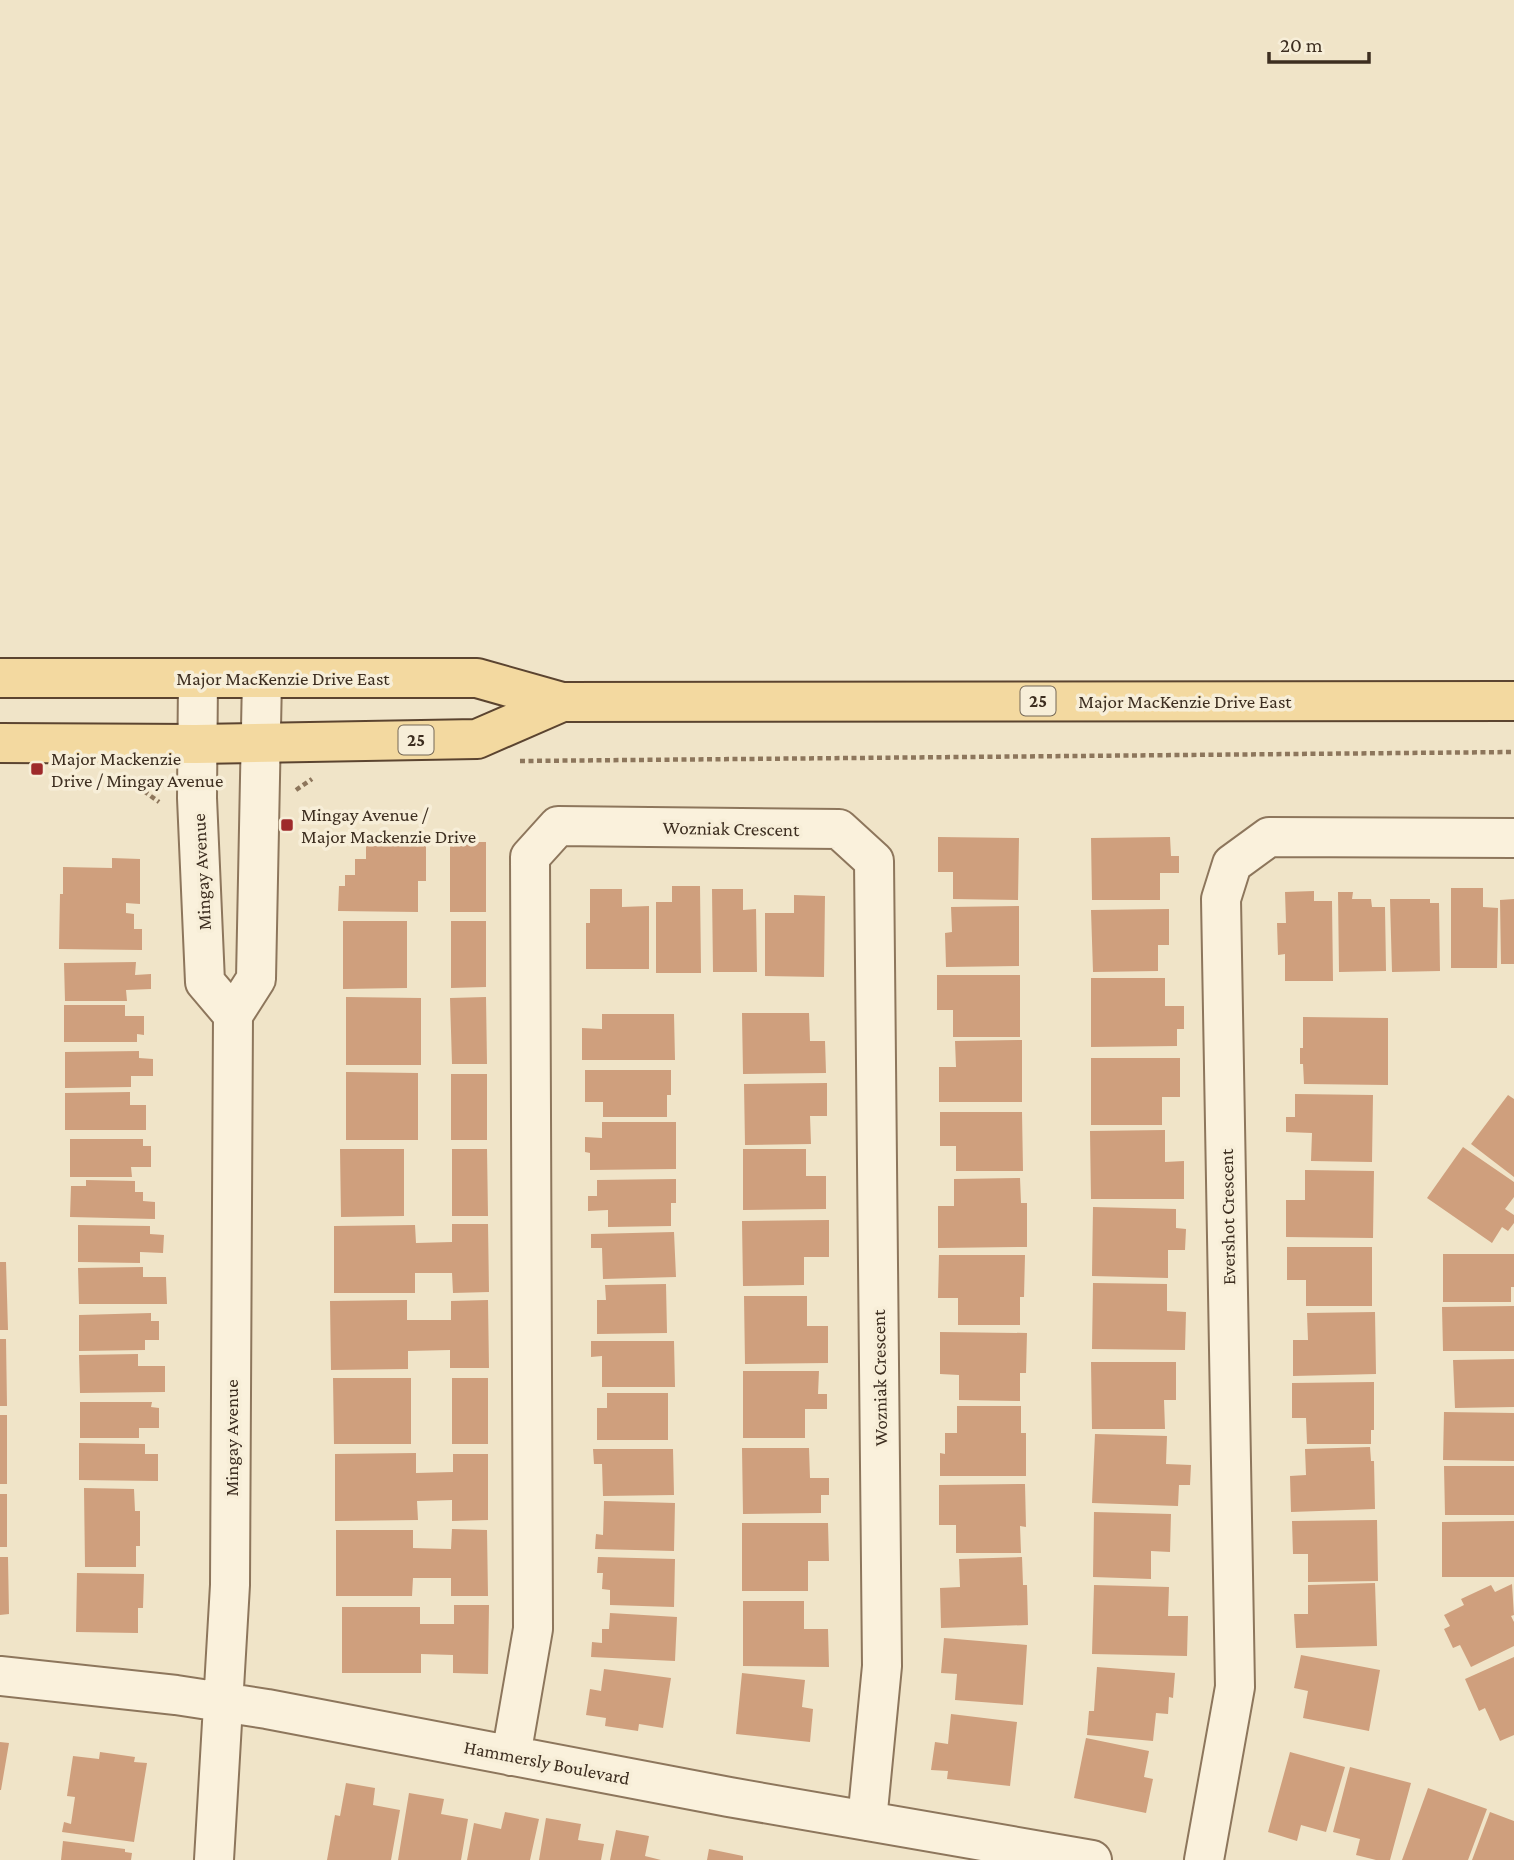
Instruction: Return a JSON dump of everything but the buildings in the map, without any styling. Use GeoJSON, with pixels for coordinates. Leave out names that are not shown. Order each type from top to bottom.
{"type":"FeatureCollection","features":[{"type":"Feature","properties":{"kind":"main road","name":"Major MacKenzie Drive East"},"geometry":{"type":"LineString","coordinates":[[0,678],[477,678],[562,702],[1514,701]]}},
{"type":"Feature","properties":{"kind":"main road","name":"Major MacKenzie Drive East"},"geometry":{"type":"LineString","coordinates":[[0,743],[196,744],[477,739],[562,702]]}},
{"type":"Feature","properties":{"kind":"street","name":"Mingay Avenue"},"geometry":{"type":"LineString","coordinates":[[198,678],[196,744],[205,982],[233,1015],[230,1585],[214,1860]]}},
{"type":"Feature","properties":{"kind":"street"},"geometry":{"type":"LineString","coordinates":[[233,1015],[256,979],[262,678]]}},
{"type":"Feature","properties":{"kind":"street","name":"Wozniak Crescent"},"geometry":{"type":"LineString","coordinates":[[511,1755],[533,1629],[530,857],[558,826],[839,829],[874,861],[882,1666],[867,1821]]}},
{"type":"Feature","properties":{"kind":"street","name":"Evershot Crescent"},"geometry":{"type":"LineString","coordinates":[[1204,1860],[1235,1687],[1221,899],[1232,864],[1269,837],[1514,838]]}},
{"type":"Feature","properties":{"kind":"street","name":"Hammersly Boulevard"},"geometry":{"type":"LineString","coordinates":[[0,1676],[223,1702],[1092,1860]]}},
{"type":"Feature","properties":{"kind":"path"},"geometry":{"type":"LineString","coordinates":[[516,761],[1514,752]]}},
{"type":"Feature","properties":{"kind":"path"},"geometry":{"type":"LineString","coordinates":[[287,796],[318,774]]}},
{"type":"Feature","properties":{"kind":"path"},"geometry":{"type":"LineString","coordinates":[[118,781],[131,781],[159,802]]}},
{"type":"Feature","properties":{"kind":"place","name":"Major Mackenzie Drive / Mingay Avenue"},"geometry":{"type":"Point","coordinates":[37,769]}},
{"type":"Feature","properties":{"kind":"place","name":"Mingay Avenue / Major Mackenzie Drive"},"geometry":{"type":"Point","coordinates":[287,825]}}]}
